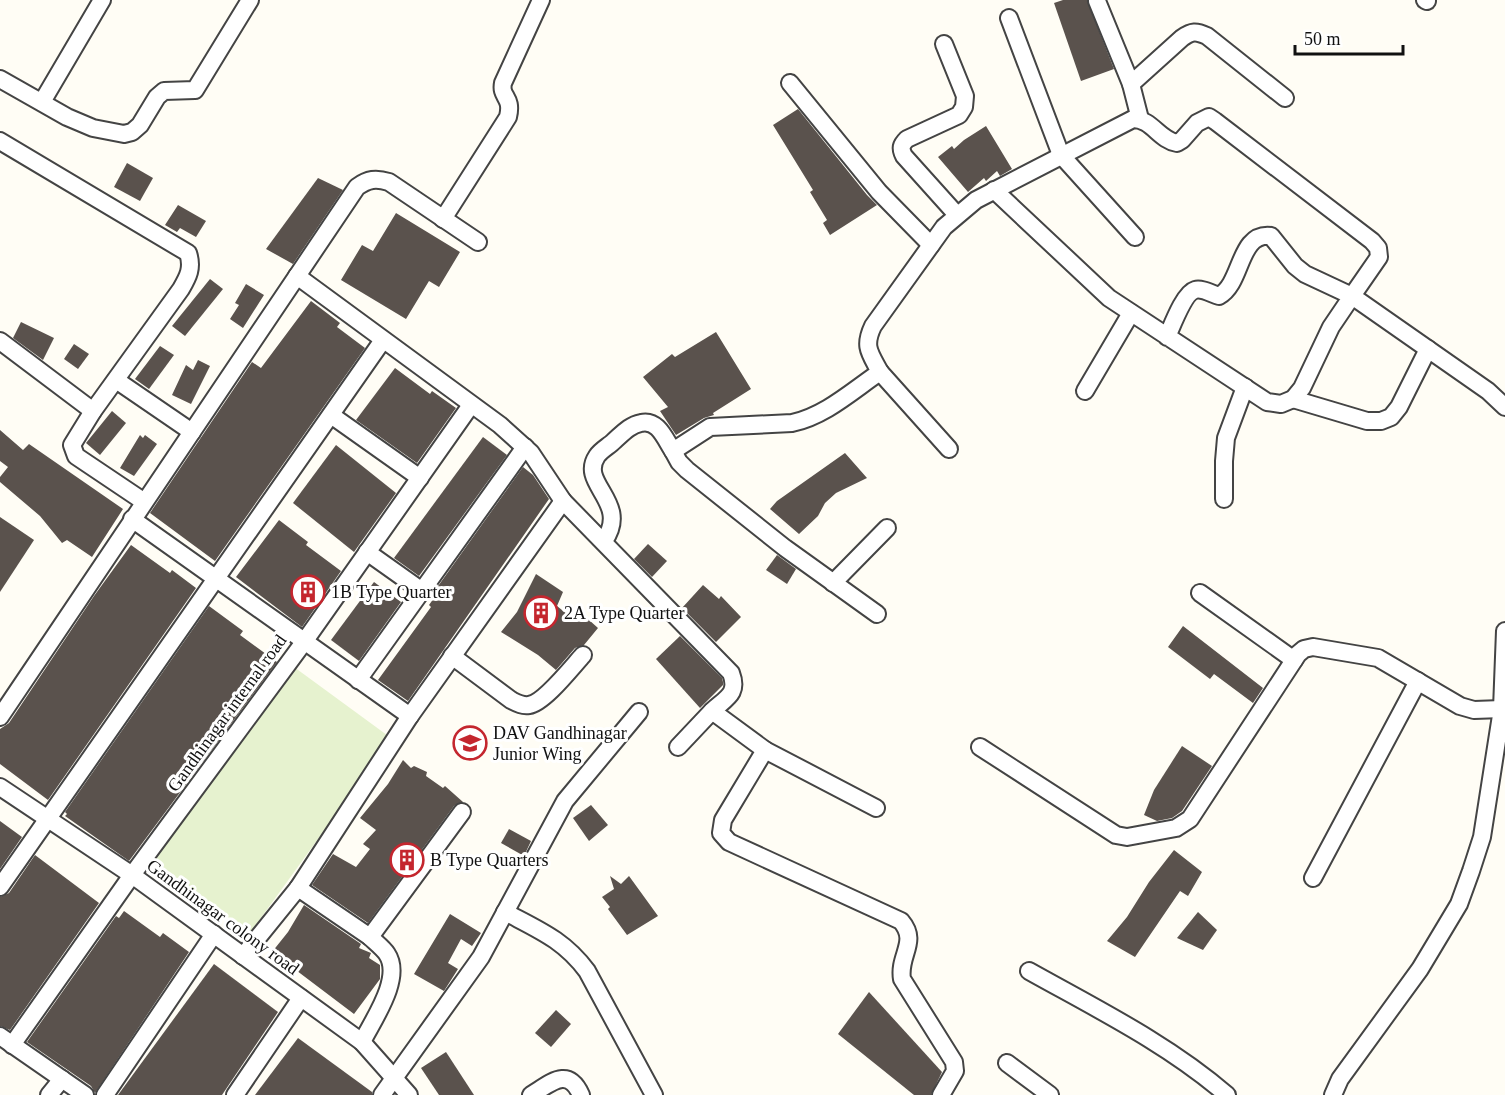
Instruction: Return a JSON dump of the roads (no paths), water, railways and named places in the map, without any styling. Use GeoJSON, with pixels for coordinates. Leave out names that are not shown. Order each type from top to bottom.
{"type":"FeatureCollection","features":[{"type":"Feature","properties":{"kind":"street"},"geometry":{"type":"LineString","coordinates":[[42,102],[102,0]]}},
{"type":"Feature","properties":{"kind":"street"},"geometry":{"type":"LineString","coordinates":[[0,79],[67,117],[93,128],[124,134],[132,132],[140,125],[157,97],[164,91],[189,92],[195,90],[250,0]]}},
{"type":"Feature","properties":{"kind":"street"},"geometry":{"type":"LineString","coordinates":[[444,219],[508,117],[511,106],[502,88],[503,83],[541,0]]}},
{"type":"Feature","properties":{"kind":"street"},"geometry":{"type":"LineString","coordinates":[[994,190],[1109,298],[1267,402],[1281,404],[1293,399],[1302,388],[1331,327],[1379,257],[1378,248],[1372,241],[1209,117],[1203,119],[1177,143],[1171,142],[1140,119],[1131,84],[1096,1]]}},
{"type":"Feature","properties":{"kind":"street"},"geometry":{"type":"LineString","coordinates":[[1009,18],[1061,155],[1135,237]]}},
{"type":"Feature","properties":{"kind":"street"},"geometry":{"type":"LineString","coordinates":[[1131,84],[1182,38],[1197,31],[1207,36],[1286,98]]}},
{"type":"Feature","properties":{"kind":"street"},"geometry":{"type":"LineString","coordinates":[[944,44],[965,96],[964,107],[959,115],[907,139],[902,144],[901,150],[957,215]]}},
{"type":"Feature","properties":{"kind":"street"},"geometry":{"type":"LineString","coordinates":[[790,83],[879,192],[931,245]]}},
{"type":"Feature","properties":{"kind":"street"},"geometry":{"type":"LineString","coordinates":[[949,448],[880,372],[867,348],[867,338],[873,326],[944,227],[976,200],[1126,121],[1140,119]]}},
{"type":"Feature","properties":{"kind":"street"},"geometry":{"type":"LineString","coordinates":[[0,141],[188,253],[191,261],[190,274],[93,411],[72,445],[76,456],[143,501]]}},
{"type":"Feature","properties":{"kind":"street"},"geometry":{"type":"LineString","coordinates":[[0,717],[143,501],[357,187],[366,180],[378,179],[389,182],[478,242]]}},
{"type":"Feature","properties":{"kind":"street"},"geometry":{"type":"LineString","coordinates":[[1167,337],[1187,295],[1194,290],[1219,296],[1224,293],[1230,286],[1250,243],[1258,237],[1271,236],[1295,266],[1305,274],[1352,296],[1488,391],[1505,407]]}},
{"type":"Feature","properties":{"kind":"street"},"geometry":{"type":"LineString","coordinates":[[297,276],[525,447],[563,501],[731,673],[735,684],[732,693],[678,747]]}},
{"type":"Feature","properties":{"kind":"street"},"geometry":{"type":"LineString","coordinates":[[1085,391],[1131,313]]}},
{"type":"Feature","properties":{"kind":"street"},"geometry":{"type":"LineString","coordinates":[[0,887],[383,340]]}},
{"type":"Feature","properties":{"kind":"street"},"geometry":{"type":"LineString","coordinates":[[0,341],[93,411]]}},
{"type":"Feature","properties":{"kind":"street"},"geometry":{"type":"LineString","coordinates":[[1293,399],[1367,421],[1381,422],[1391,417],[1399,407],[1428,349]]}},
{"type":"Feature","properties":{"kind":"street"},"geometry":{"type":"LineString","coordinates":[[673,451],[710,428],[792,423],[805,420],[821,413],[880,372]]}},
{"type":"Feature","properties":{"kind":"street"},"geometry":{"type":"LineString","coordinates":[[116,380],[192,432]]}},
{"type":"Feature","properties":{"kind":"street"},"geometry":{"type":"LineString","coordinates":[[1224,499],[1226,438],[1245,387]]}},
{"type":"Feature","properties":{"kind":"street","name":"Gandhinagar internal road"},"geometry":{"type":"LineString","coordinates":[[6,1040],[132,875],[304,642],[471,405]]}},
{"type":"Feature","properties":{"kind":"street"},"geometry":{"type":"LineString","coordinates":[[331,415],[420,478]]}},
{"type":"Feature","properties":{"kind":"street"},"geometry":{"type":"LineString","coordinates":[[604,541],[610,531],[612,512],[593,476],[592,466],[597,456],[632,425],[645,422],[653,424],[687,470],[785,548],[877,614]]}},
{"type":"Feature","properties":{"kind":"street"},"geometry":{"type":"LineString","coordinates":[[358,680],[525,447]]}},
{"type":"Feature","properties":{"kind":"street"},"geometry":{"type":"LineString","coordinates":[[243,956],[298,888],[410,716],[563,501]]}},
{"type":"Feature","properties":{"kind":"street"},"geometry":{"type":"LineString","coordinates":[[132,519],[410,716]]}},
{"type":"Feature","properties":{"kind":"street"},"geometry":{"type":"LineString","coordinates":[[833,583],[886,528]]}},
{"type":"Feature","properties":{"kind":"street"},"geometry":{"type":"LineString","coordinates":[[367,552],[422,591]]}},
{"type":"Feature","properties":{"kind":"street"},"geometry":{"type":"LineString","coordinates":[[1200,593],[1294,660]]}},
{"type":"Feature","properties":{"kind":"street"},"geometry":{"type":"LineString","coordinates":[[1333,1095],[1340,1079],[1420,969],[1459,904],[1482,837],[1500,758],[1505,631]]}},
{"type":"Feature","properties":{"kind":"street"},"geometry":{"type":"LineString","coordinates":[[980,747],[1116,835],[1127,837],[1176,828],[1190,819],[1294,660],[1304,649],[1313,647],[1367,656],[1390,663],[1460,706],[1474,710],[1502,710]]}},
{"type":"Feature","properties":{"kind":"street"},"geometry":{"type":"LineString","coordinates":[[452,656],[511,699],[521,705],[532,705],[542,699],[583,655]]}},
{"type":"Feature","properties":{"kind":"street"},"geometry":{"type":"LineString","coordinates":[[1313,878],[1418,681]]}},
{"type":"Feature","properties":{"kind":"street"},"geometry":{"type":"LineString","coordinates":[[712,711],[765,750],[876,808]]}},
{"type":"Feature","properties":{"kind":"street"},"geometry":{"type":"LineString","coordinates":[[382,1095],[481,957],[565,801],[639,712]]}},
{"type":"Feature","properties":{"kind":"street"},"geometry":{"type":"LineString","coordinates":[[765,750],[723,820],[721,833],[729,842],[901,921],[909,930],[910,941],[900,968],[902,979],[954,1062],[955,1071],[945,1094]]}},
{"type":"Feature","properties":{"kind":"street","name":"Gandhinagar colony road"},"geometry":{"type":"LineString","coordinates":[[2,792],[48,818],[132,875],[362,1042],[410,1095]]}},
{"type":"Feature","properties":{"kind":"street"},"geometry":{"type":"LineString","coordinates":[[370,938],[462,812]]}},
{"type":"Feature","properties":{"kind":"street"},"geometry":{"type":"LineString","coordinates":[[298,888],[370,938],[387,954],[392,968],[391,983],[362,1042]]}},
{"type":"Feature","properties":{"kind":"street"},"geometry":{"type":"LineString","coordinates":[[505,912],[556,940],[574,954],[587,972],[654,1095]]}},
{"type":"Feature","properties":{"kind":"street"},"geometry":{"type":"LineString","coordinates":[[105,1095],[213,934]]}},
{"type":"Feature","properties":{"kind":"street"},"geometry":{"type":"LineString","coordinates":[[1029,971],[1161,1045],[1191,1065],[1227,1095]]}},
{"type":"Feature","properties":{"kind":"street"},"geometry":{"type":"LineString","coordinates":[[239,1093],[301,998]]}},
{"type":"Feature","properties":{"kind":"street"},"geometry":{"type":"LineString","coordinates":[[6,1040],[85,1095]]}},
{"type":"Feature","properties":{"kind":"street"},"geometry":{"type":"LineString","coordinates":[[1007,1063],[1050,1095]]}},
{"type":"Feature","properties":{"kind":"street"},"geometry":{"type":"LineString","coordinates":[[531,1095],[556,1080],[564,1078],[572,1081],[581,1095]]}},
{"type":"Feature","properties":{"kind":"street"},"geometry":{"type":"LineString","coordinates":[[49,1095],[62,1079]]}},
{"type":"Feature","properties":{"kind":"place","name":"1B Type Quarter"},"geometry":{"type":"Point","coordinates":[308,592]}},
{"type":"Feature","properties":{"kind":"place","name":"2A Type Quarter"},"geometry":{"type":"Point","coordinates":[541,613]}},
{"type":"Feature","properties":{"kind":"place","name":"DAV Gandhinagar Junior Wing"},"geometry":{"type":"Point","coordinates":[470,743]}},
{"type":"Feature","properties":{"kind":"place","name":"B Type Quarters"},"geometry":{"type":"Point","coordinates":[407,860]}}]}
